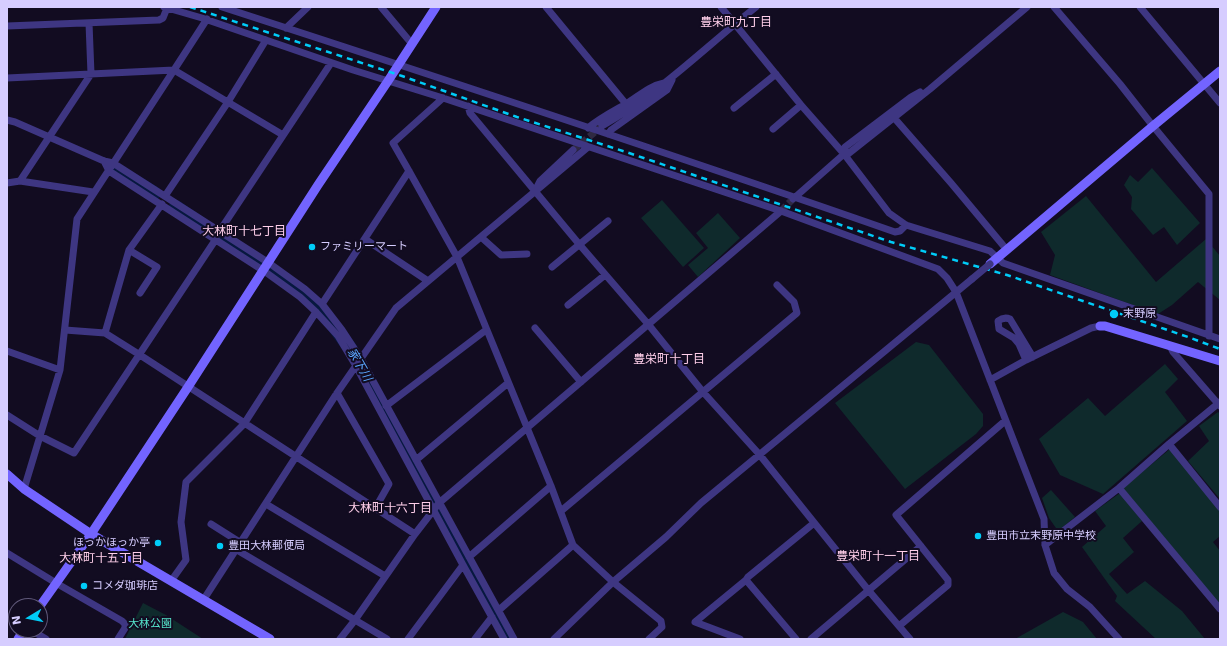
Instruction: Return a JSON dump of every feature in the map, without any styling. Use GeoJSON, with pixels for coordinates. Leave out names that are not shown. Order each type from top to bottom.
{"type":"FeatureCollection","features":[{"type":"Feature","properties":{"kind":"street"},"geometry":{"type":"LineString","coordinates":[[7,26],[159,20],[163,18],[166,7],[207,19],[331,63],[468,106],[781,211],[938,269],[947,278],[956,292],[1044,519],[1045,545],[1054,573],[1066,589],[1090,607],[1119,639]]}},
{"type":"Feature","properties":{"kind":"street"},"geometry":{"type":"LineString","coordinates":[[222,7],[608,134],[895,232],[900,231],[906,225]]}},
{"type":"Feature","properties":{"kind":"street"},"geometry":{"type":"LineString","coordinates":[[286,28],[308,7]]}},
{"type":"Feature","properties":{"kind":"street"},"geometry":{"type":"LineString","coordinates":[[381,7],[412,44]]}},
{"type":"Feature","properties":{"kind":"street"},"geometry":{"type":"LineString","coordinates":[[46,598],[91,534],[264,271],[318,185],[399,65],[436,7]]}},
{"type":"Feature","properties":{"kind":"street"},"geometry":{"type":"LineString","coordinates":[[546,7],[626,104]]}},
{"type":"Feature","properties":{"kind":"street"},"geometry":{"type":"LineString","coordinates":[[721,7],[801,105],[844,154],[889,212],[906,225],[990,251],[1003,263],[1220,340]]}},
{"type":"Feature","properties":{"kind":"street"},"geometry":{"type":"LineString","coordinates":[[602,126],[628,112],[669,80],[756,7]]}},
{"type":"Feature","properties":{"kind":"street"},"geometry":{"type":"LineString","coordinates":[[794,198],[844,154],[848,154],[930,89],[1027,7]]}},
{"type":"Feature","properties":{"kind":"street"},"geometry":{"type":"LineString","coordinates":[[1054,7],[1120,84],[1152,126],[1209,194],[1209,336]]}},
{"type":"Feature","properties":{"kind":"street"},"geometry":{"type":"LineString","coordinates":[[1140,7],[1220,104]]}},
{"type":"Feature","properties":{"kind":"street"},"geometry":{"type":"LineString","coordinates":[[24,489],[60,370],[66,330],[76,219],[93,192],[109,171],[113,162],[207,19]]}},
{"type":"Feature","properties":{"kind":"street"},"geometry":{"type":"LineString","coordinates":[[20,181],[91,74],[89,23]]}},
{"type":"Feature","properties":{"kind":"street"},"geometry":{"type":"LineString","coordinates":[[165,196],[228,102],[266,40]]}},
{"type":"Feature","properties":{"kind":"street"},"geometry":{"type":"LineString","coordinates":[[219,232],[331,63]]}},
{"type":"Feature","properties":{"kind":"street"},"geometry":{"type":"LineString","coordinates":[[7,78],[174,70],[284,135]]}},
{"type":"Feature","properties":{"kind":"street"},"geometry":{"type":"LineString","coordinates":[[554,639],[613,582],[666,537],[701,503],[1007,250],[1152,126],[1220,71]]}},
{"type":"Feature","properties":{"kind":"street"},"geometry":{"type":"LineString","coordinates":[[734,108],[776,74]]}},
{"type":"Feature","properties":{"kind":"street"},"geometry":{"type":"LineString","coordinates":[[588,128],[600,118],[626,104],[654,85],[669,80]]}},
{"type":"Feature","properties":{"kind":"street"},"geometry":{"type":"LineString","coordinates":[[608,134],[611,130],[667,90],[669,80]]}},
{"type":"Feature","properties":{"kind":"street"},"geometry":{"type":"LineString","coordinates":[[443,98],[392,143],[410,171],[457,257],[551,486],[573,545],[613,582],[661,620],[662,627],[649,639]]}},
{"type":"Feature","properties":{"kind":"street"},"geometry":{"type":"LineString","coordinates":[[773,129],[801,105]]}},
{"type":"Feature","properties":{"kind":"street"},"geometry":{"type":"LineString","coordinates":[[468,106],[470,113],[534,191],[704,392],[759,454],[869,591],[910,639]]}},
{"type":"Feature","properties":{"kind":"street"},"geometry":{"type":"LineString","coordinates":[[7,120],[15,122],[104,161],[113,162],[269,263],[305,289],[322,304],[342,330],[361,359],[514,639]]}},
{"type":"Feature","properties":{"kind":"street"},"geometry":{"type":"LineString","coordinates":[[896,120],[1007,250]]}},
{"type":"Feature","properties":{"kind":"street"},"geometry":{"type":"LineString","coordinates":[[204,600],[356,366],[396,308],[588,147]]}},
{"type":"Feature","properties":{"kind":"street"},"geometry":{"type":"LineString","coordinates":[[534,191],[540,182],[573,150]]}},
{"type":"Feature","properties":{"kind":"street"},"geometry":{"type":"LineString","coordinates":[[104,161],[109,171],[216,239],[300,297],[338,336],[356,366],[462,565],[504,639]]}},
{"type":"Feature","properties":{"kind":"street"},"geometry":{"type":"LineString","coordinates":[[322,304],[410,171]]}},
{"type":"Feature","properties":{"kind":"street"},"geometry":{"type":"LineString","coordinates":[[7,183],[20,181],[93,192]]}},
{"type":"Feature","properties":{"kind":"street"},"geometry":{"type":"LineString","coordinates":[[105,334],[129,250],[162,204]]}},
{"type":"Feature","properties":{"kind":"street"},"geometry":{"type":"LineString","coordinates":[[340,639],[439,503],[781,211]]}},
{"type":"Feature","properties":{"kind":"street"},"geometry":{"type":"LineString","coordinates":[[552,267],[608,220]]}},
{"type":"Feature","properties":{"kind":"street"},"geometry":{"type":"LineString","coordinates":[[481,237],[501,255],[527,254]]}},
{"type":"Feature","properties":{"kind":"street"},"geometry":{"type":"LineString","coordinates":[[7,415],[40,436],[74,453],[216,239]]}},
{"type":"Feature","properties":{"kind":"street"},"geometry":{"type":"LineString","coordinates":[[365,239],[428,281]]}},
{"type":"Feature","properties":{"kind":"street"},"geometry":{"type":"LineString","coordinates":[[129,250],[158,267],[140,293]]}},
{"type":"Feature","properties":{"kind":"street"},"geometry":{"type":"LineString","coordinates":[[568,305],[605,275]]}},
{"type":"Feature","properties":{"kind":"street"},"geometry":{"type":"LineString","coordinates":[[561,511],[797,313],[794,302],[777,284]]}},
{"type":"Feature","properties":{"kind":"street"},"geometry":{"type":"LineString","coordinates":[[171,580],[186,560],[181,522],[186,482],[244,424],[316,312]]}},
{"type":"Feature","properties":{"kind":"street"},"geometry":{"type":"LineString","coordinates":[[1004,317],[1010,318],[1030,359],[1014,338],[999,329],[998,321],[1004,317]]}},
{"type":"Feature","properties":{"kind":"street"},"geometry":{"type":"LineString","coordinates":[[990,380],[1091,328],[1100,326],[1105,326],[1220,361]]}},
{"type":"Feature","properties":{"kind":"street"},"geometry":{"type":"LineString","coordinates":[[535,328],[580,382]]}},
{"type":"Feature","properties":{"kind":"street"},"geometry":{"type":"LineString","coordinates":[[66,330],[105,334],[140,355],[296,458],[415,534]]}},
{"type":"Feature","properties":{"kind":"street"},"geometry":{"type":"LineString","coordinates":[[386,406],[486,330]]}},
{"type":"Feature","properties":{"kind":"street"},"geometry":{"type":"LineString","coordinates":[[1045,545],[1119,488],[1169,444],[1219,404],[1173,352],[1170,346]]}},
{"type":"Feature","properties":{"kind":"street"},"geometry":{"type":"LineString","coordinates":[[7,351],[60,370]]}},
{"type":"Feature","properties":{"kind":"street"},"geometry":{"type":"LineString","coordinates":[[416,460],[508,383]]}},
{"type":"Feature","properties":{"kind":"street"},"geometry":{"type":"LineString","coordinates":[[338,394],[388,484],[376,508]]}},
{"type":"Feature","properties":{"kind":"street"},"geometry":{"type":"LineString","coordinates":[[899,626],[948,585],[948,580],[896,515],[1005,421]]}},
{"type":"Feature","properties":{"kind":"street"},"geometry":{"type":"LineString","coordinates":[[1169,444],[1220,507]]}},
{"type":"Feature","properties":{"kind":"street"},"geometry":{"type":"LineString","coordinates":[[7,474],[24,489],[91,534],[270,639]]}},
{"type":"Feature","properties":{"kind":"street"},"geometry":{"type":"LineString","coordinates":[[469,557],[551,486]]}},
{"type":"Feature","properties":{"kind":"street"},"geometry":{"type":"LineString","coordinates":[[1119,488],[1220,609]]}},
{"type":"Feature","properties":{"kind":"street"},"geometry":{"type":"LineString","coordinates":[[266,504],[385,576]]}},
{"type":"Feature","properties":{"kind":"street"},"geometry":{"type":"LineString","coordinates":[[741,639],[695,622],[814,523]]}},
{"type":"Feature","properties":{"kind":"street"},"geometry":{"type":"LineString","coordinates":[[211,524],[241,543]]}},
{"type":"Feature","properties":{"kind":"street"},"geometry":{"type":"LineString","coordinates":[[499,610],[573,545]]}},
{"type":"Feature","properties":{"kind":"street"},"geometry":{"type":"LineString","coordinates":[[811,639],[921,546]]}},
{"type":"Feature","properties":{"kind":"street"},"geometry":{"type":"LineString","coordinates":[[237,550],[386,639]]}},
{"type":"Feature","properties":{"kind":"street"},"geometry":{"type":"LineString","coordinates":[[7,553],[122,621],[125,624],[125,628],[118,639]]}},
{"type":"Feature","properties":{"kind":"street"},"geometry":{"type":"LineString","coordinates":[[408,639],[462,565]]}},
{"type":"Feature","properties":{"kind":"street"},"geometry":{"type":"LineString","coordinates":[[746,580],[796,639]]}},
{"type":"Feature","properties":{"kind":"street"},"geometry":{"type":"LineString","coordinates":[[475,639],[492,617]]}},
{"type":"Feature","properties":{"kind":"green space"},"geometry":{"type":"Polygon","coordinates":[[[1152,168],[1200,223],[1177,245],[1164,227],[1153,235],[1131,209],[1132,197],[1124,185],[1130,175],[1138,182],[1152,168]]]}},
{"type":"Feature","properties":{"kind":"green space"},"geometry":{"type":"Polygon","coordinates":[[[1086,196],[1156,282],[1206,239],[1220,256],[1220,300],[1198,282],[1172,305],[1158,314],[1050,275],[1055,255],[1041,232],[1086,196]]]}},
{"type":"Feature","properties":{"kind":"green space"},"geometry":{"type":"Polygon","coordinates":[[[662,200],[704,248],[683,267],[641,218],[662,200]]]}},
{"type":"Feature","properties":{"kind":"green space"},"geometry":{"type":"Polygon","coordinates":[[[718,213],[740,238],[698,277],[688,265],[708,248],[696,233],[718,213]]]}},
{"type":"Feature","properties":{"kind":"green space"},"geometry":{"type":"Polygon","coordinates":[[[916,342],[929,345],[983,414],[983,426],[976,434],[905,489],[835,403],[916,342]]]}},
{"type":"Feature","properties":{"kind":"green space"},"geometry":{"type":"Polygon","coordinates":[[[1165,364],[1178,379],[1165,392],[1187,421],[1103,494],[1060,475],[1039,439],[1088,398],[1105,416],[1165,364]]]}},
{"type":"Feature","properties":{"kind":"green space"},"geometry":{"type":"Polygon","coordinates":[[[1218,412],[1220,414],[1220,499],[1188,461],[1209,441],[1199,426],[1218,412]]]}},
{"type":"Feature","properties":{"kind":"green space"},"geometry":{"type":"Polygon","coordinates":[[[1170,449],[1220,511],[1220,536],[1213,542],[1220,551],[1220,605],[1123,488],[1170,449]]]}},
{"type":"Feature","properties":{"kind":"green space"},"geometry":{"type":"Polygon","coordinates":[[[1051,490],[1075,517],[1058,531],[1049,518],[1042,498],[1051,490]]]}},
{"type":"Feature","properties":{"kind":"green space"},"geometry":{"type":"Polygon","coordinates":[[[1120,493],[1142,521],[1123,538],[1134,552],[1109,574],[1127,594],[1145,581],[1182,611],[1205,639],[1156,639],[1115,601],[1117,596],[1082,547],[1106,526],[1095,511],[1120,493]]]}},
{"type":"Feature","properties":{"kind":"green space","name":"大林公園"},"geometry":{"type":"Polygon","coordinates":[[[143,603],[166,615],[203,639],[125,639],[143,603]]]}},
{"type":"Feature","properties":{"kind":"green space"},"geometry":{"type":"Polygon","coordinates":[[[1063,612],[1083,622],[1097,639],[1015,639],[1063,612]]]}},
{"type":"Feature","properties":{"kind":"waterway","name":"家下川"},"geometry":{"type":"LineString","coordinates":[[118,171],[154,193]]}},
{"type":"Feature","properties":{"kind":"waterway","name":"家下川"},"geometry":{"type":"LineString","coordinates":[[176,207],[299,290],[321,309],[350,348],[366,376],[509,639]]}},
{"type":"Feature","properties":{"kind":"tunnel"},"geometry":{"type":"LineString","coordinates":[[573,150],[601,127]]}},
{"type":"Feature","properties":{"kind":"tunnel"},"geometry":{"type":"LineString","coordinates":[[781,211],[793,199]]}},
{"type":"Feature","properties":{"kind":"railway"},"geometry":{"type":"LineString","coordinates":[[190,7],[402,76],[517,117],[626,152],[891,242],[1007,275],[1220,349]]}},
{"type":"Feature","properties":{"kind":"place","name":"ファミリーマート"},"geometry":{"type":"Point","coordinates":[312,247]}},
{"type":"Feature","properties":{"kind":"place","name":"末野原"},"geometry":{"type":"Point","coordinates":[1114,314]}},
{"type":"Feature","properties":{"kind":"place","name":"豊田市立末野原中学校"},"geometry":{"type":"Point","coordinates":[978,536]}},
{"type":"Feature","properties":{"kind":"place","name":"ほっかほっか亭"},"geometry":{"type":"Point","coordinates":[158,543]}},
{"type":"Feature","properties":{"kind":"place","name":"豊田大林郵便局"},"geometry":{"type":"Point","coordinates":[220,546]}},
{"type":"Feature","properties":{"kind":"place","name":"コメダ珈琲店"},"geometry":{"type":"Point","coordinates":[84,586]}},
{"type":"Feature","properties":{"kind":"district","name":"豊栄町九丁目"},"geometry":{"type":"Point","coordinates":[736,23]}},
{"type":"Feature","properties":{"kind":"district","name":"大林町十七丁目"},"geometry":{"type":"Point","coordinates":[244,232]}},
{"type":"Feature","properties":{"kind":"district","name":"豊栄町十丁目"},"geometry":{"type":"Point","coordinates":[669,360]}},
{"type":"Feature","properties":{"kind":"district","name":"大林町十六丁目"},"geometry":{"type":"Point","coordinates":[390,509]}},
{"type":"Feature","properties":{"kind":"district","name":"豊栄町十一丁目"},"geometry":{"type":"Point","coordinates":[878,557]}},
{"type":"Feature","properties":{"kind":"district","name":"大林町十五丁目"},"geometry":{"type":"Point","coordinates":[101,559]}}]}
